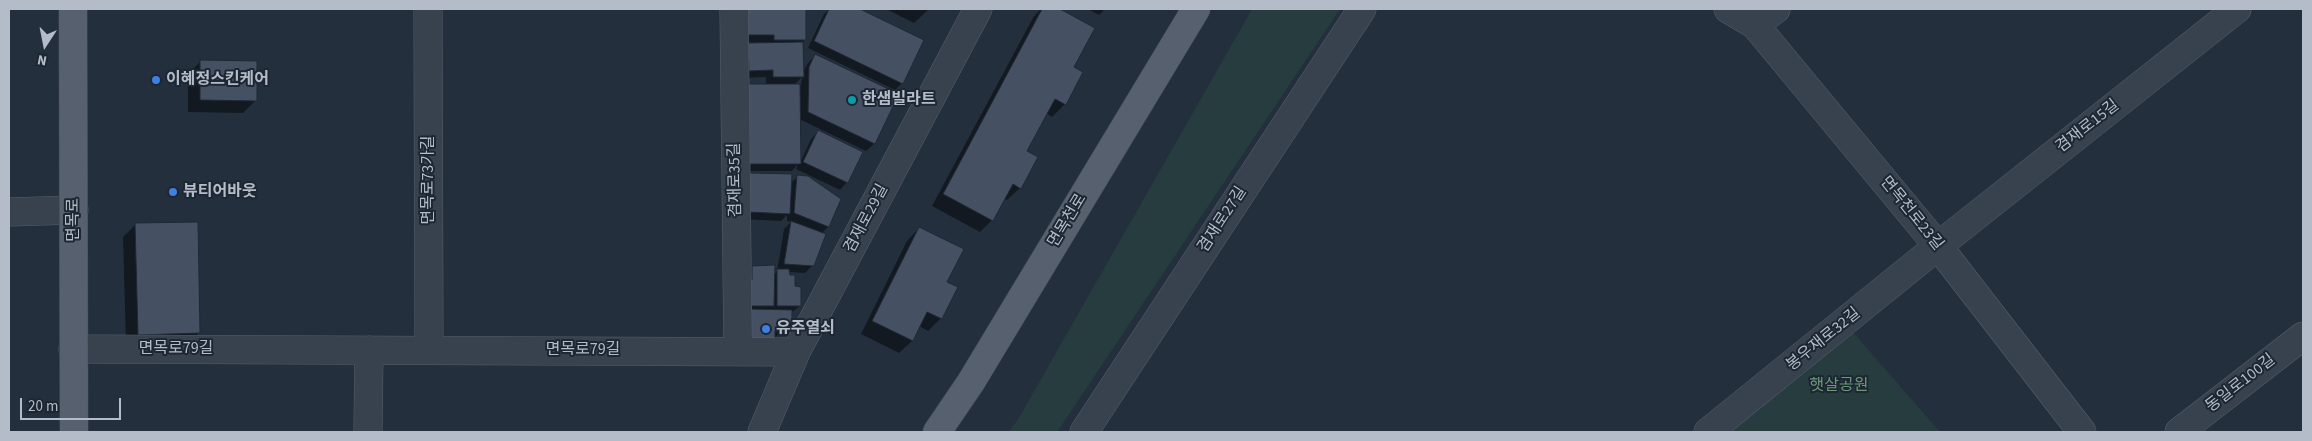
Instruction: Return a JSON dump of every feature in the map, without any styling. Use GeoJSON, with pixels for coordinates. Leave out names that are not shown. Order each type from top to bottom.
{"type":"FeatureCollection","features":[{"type":"Feature","properties":{"kind":"main road","name":"면목로"},"geometry":{"type":"LineString","coordinates":[[72,9],[74,432]]}},
{"type":"Feature","properties":{"kind":"main road","name":"면목천로"},"geometry":{"type":"LineString","coordinates":[[937,432],[971,382],[1196,9]]}},
{"type":"Feature","properties":{"kind":"street","name":"면목로73가길"},"geometry":{"type":"LineString","coordinates":[[428,9],[429,350]]}},
{"type":"Feature","properties":{"kind":"street","name":"겸재로35길"},"geometry":{"type":"LineString","coordinates":[[734,9],[738,350]]}},
{"type":"Feature","properties":{"kind":"street","name":"겸재로29길"},"geometry":{"type":"LineString","coordinates":[[762,432],[796,352],[978,9]]}},
{"type":"Feature","properties":{"kind":"street","name":"겸재로27길"},"geometry":{"type":"LineString","coordinates":[[1084,432],[1362,9]]}},
{"type":"Feature","properties":{"kind":"street","name":"면목천로23길"},"geometry":{"type":"LineString","coordinates":[[1728,9],[1766,17],[1938,246],[2082,432]]}},
{"type":"Feature","properties":{"kind":"street","name":"겸재로15길"},"geometry":{"type":"LineString","coordinates":[[1938,246],[2237,9]]}},
{"type":"Feature","properties":{"kind":"street"},"geometry":{"type":"LineString","coordinates":[[9,212],[74,210]]}},
{"type":"Feature","properties":{"kind":"street","name":"봉우재로32길"},"geometry":{"type":"LineString","coordinates":[[1708,432],[1938,246]]}},
{"type":"Feature","properties":{"kind":"street","name":"동일로100길"},"geometry":{"type":"LineString","coordinates":[[2179,432],[2303,336]]}},
{"type":"Feature","properties":{"kind":"street","name":"면목로79길"},"geometry":{"type":"LineString","coordinates":[[73,348],[738,350],[796,352]]}},
{"type":"Feature","properties":{"kind":"street"},"geometry":{"type":"LineString","coordinates":[[368,432],[369,350]]}},
{"type":"Feature","properties":{"kind":"green space"},"geometry":{"type":"Polygon","coordinates":[[[1252,9],[1340,9],[1057,432],[1009,432],[1020,416],[1252,9]]]}},
{"type":"Feature","properties":{"kind":"green space","name":"햇살공원"},"geometry":{"type":"Polygon","coordinates":[[[1845,323],[1940,432],[1708,432],[1845,323]]]}},
{"type":"Feature","properties":{"kind":"building"},"geometry":{"type":"Polygon","coordinates":[[[747,9],[806,9],[806,40],[774,40],[774,35],[747,35],[747,9]]]}},
{"type":"Feature","properties":{"kind":"building"},"geometry":{"type":"Polygon","coordinates":[[[829,9],[860,9],[924,40],[903,84],[814,41],[829,9]]]}},
{"type":"Feature","properties":{"kind":"building"},"geometry":{"type":"Polygon","coordinates":[[[1042,9],[1060,9],[1095,28],[1074,67],[1083,72],[1066,105],[1055,99],[1027,151],[1038,157],[1021,189],[1013,184],[993,221],[943,194],[1042,9]]]}},
{"type":"Feature","properties":{"kind":"building"},"geometry":{"type":"Polygon","coordinates":[[[803,42],[804,77],[773,77],[773,70],[749,71],[748,43],[803,42]]]}},
{"type":"Feature","properties":{"kind":"building","name":"한샘빌라트"},"geometry":{"type":"Polygon","coordinates":[[[815,54],[899,94],[875,144],[808,112],[809,67],[815,54]]]}},
{"type":"Feature","properties":{"kind":"building"},"geometry":{"type":"Polygon","coordinates":[[[200,60],[257,61],[257,101],[200,100],[200,60]]]}},
{"type":"Feature","properties":{"kind":"building"},"geometry":{"type":"Polygon","coordinates":[[[748,84],[800,84],[801,164],[748,164],[748,84]]]}},
{"type":"Feature","properties":{"kind":"building"},"geometry":{"type":"Polygon","coordinates":[[[818,130],[863,152],[848,183],[803,162],[818,130]]]}},
{"type":"Feature","properties":{"kind":"building"},"geometry":{"type":"Polygon","coordinates":[[[749,173],[792,174],[790,214],[748,212],[749,173]]]}},
{"type":"Feature","properties":{"kind":"building"},"geometry":{"type":"Polygon","coordinates":[[[797,175],[808,176],[841,199],[829,227],[794,213],[797,175]]]}},
{"type":"Feature","properties":{"kind":"building"},"geometry":{"type":"Polygon","coordinates":[[[791,221],[826,234],[814,266],[784,264],[791,221]]]}},
{"type":"Feature","properties":{"kind":"building"},"geometry":{"type":"Polygon","coordinates":[[[198,222],[200,333],[138,335],[135,223],[198,222]]]}},
{"type":"Feature","properties":{"kind":"building"},"geometry":{"type":"Polygon","coordinates":[[[919,227],[964,249],[947,282],[958,287],[942,319],[927,312],[913,341],[872,321],[919,227]]]}},
{"type":"Feature","properties":{"kind":"building"},"geometry":{"type":"Polygon","coordinates":[[[775,265],[774,306],[744,306],[744,280],[752,280],[752,266],[775,265]]]}},
{"type":"Feature","properties":{"kind":"building"},"geometry":{"type":"Polygon","coordinates":[[[777,269],[789,269],[790,275],[795,275],[795,286],[801,287],[801,306],[777,306],[777,269]]]}},
{"type":"Feature","properties":{"kind":"building"},"geometry":{"type":"Polygon","coordinates":[[[750,309],[792,310],[792,324],[783,323],[783,332],[775,331],[775,340],[749,339],[750,309]]]}},
{"type":"Feature","properties":{"kind":"place","name":"이혜정스킨케어"},"geometry":{"type":"Point","coordinates":[156,80]}},
{"type":"Feature","properties":{"kind":"place","name":"한샘빌라트"},"geometry":{"type":"Point","coordinates":[852,100]}},
{"type":"Feature","properties":{"kind":"place","name":"뷰티어바웃"},"geometry":{"type":"Point","coordinates":[173,192]}},
{"type":"Feature","properties":{"kind":"place","name":"유주열쇠"},"geometry":{"type":"Point","coordinates":[766,329]}}]}
